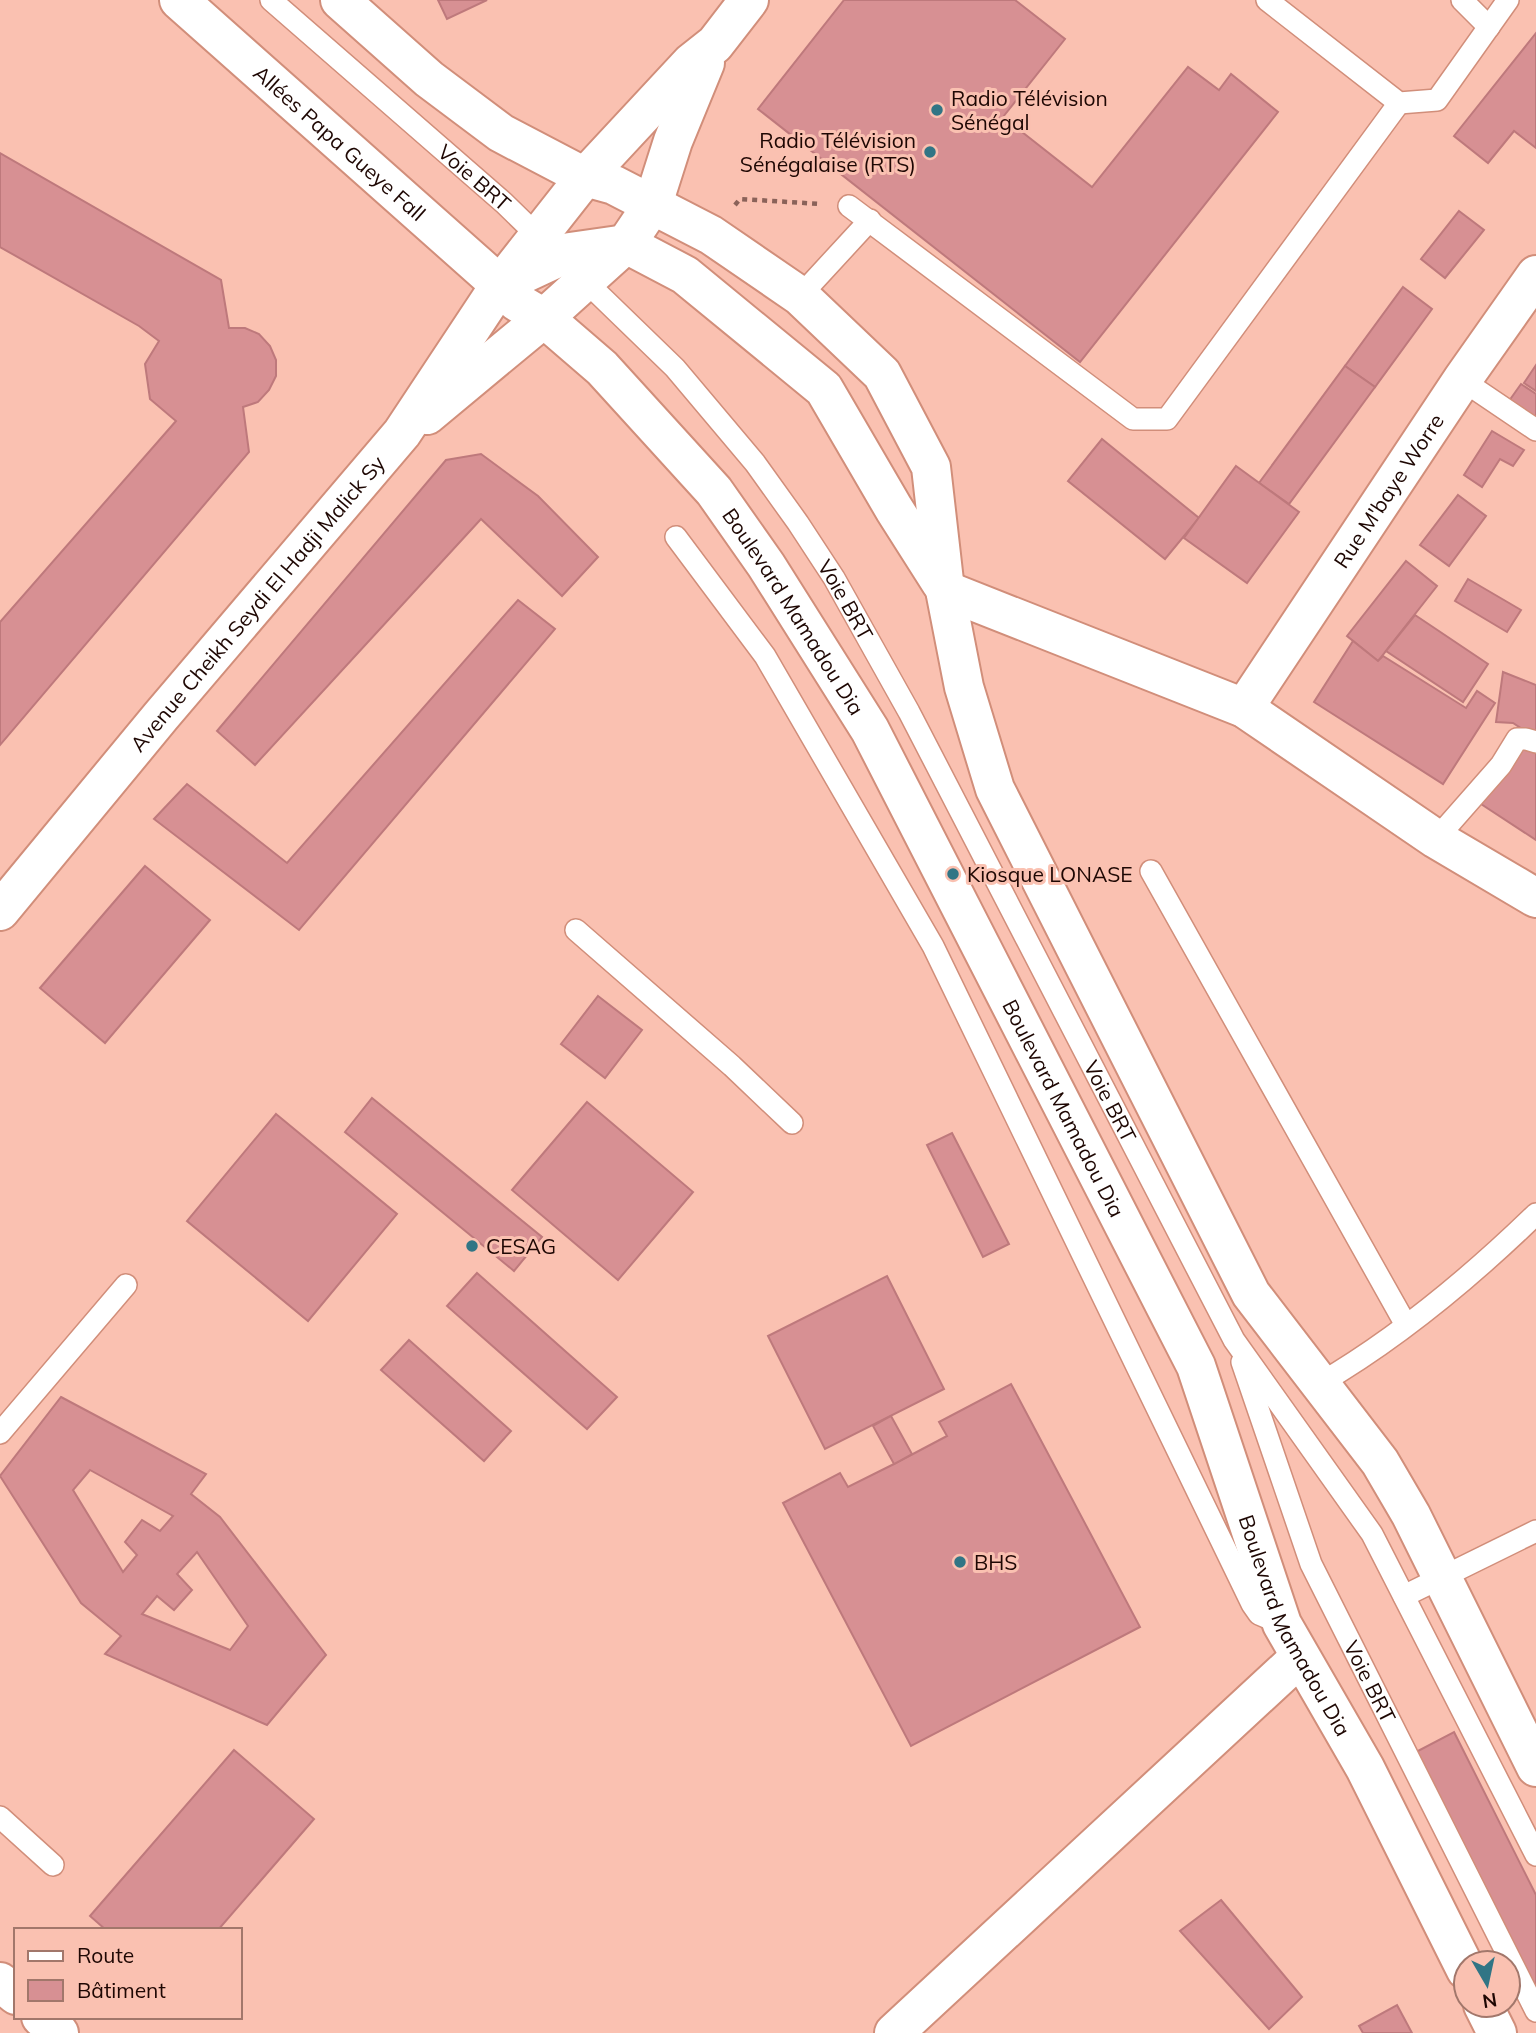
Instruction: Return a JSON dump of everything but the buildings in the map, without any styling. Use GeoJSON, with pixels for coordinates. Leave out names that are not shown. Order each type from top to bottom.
{"type":"FeatureCollection","features":[{"type":"Feature","properties":{"kind":"street","name":"Allées Papa Gueye Fall"},"geometry":{"type":"LineString","coordinates":[[179,0],[517,302],[544,318]]}},
{"type":"Feature","properties":{"kind":"street"},"geometry":{"type":"LineString","coordinates":[[340,0],[429,79],[501,133],[586,177],[614,185],[711,234],[800,296],[882,374],[931,467],[945,590],[964,687],[995,789],[1251,1294],[1380,1462],[1442,1577],[1536,1767]]}},
{"type":"Feature","properties":{"kind":"street"},"geometry":{"type":"LineString","coordinates":[[402,433],[445,402],[544,318],[586,177],[691,63],[715,44],[750,0]]}},
{"type":"Feature","properties":{"kind":"street"},"geometry":{"type":"LineString","coordinates":[[626,244],[653,204],[673,141],[715,44]]}},
{"type":"Feature","properties":{"kind":"street"},"geometry":{"type":"LineString","coordinates":[[561,258],[626,244],[685,275],[824,389],[945,590],[1244,708],[1436,839],[1536,898]]}},
{"type":"Feature","properties":{"kind":"street","name":"Avenue Cheikh Seydi El Hadji Malick Sy"},"geometry":{"type":"LineString","coordinates":[[0,911],[161,716],[402,433],[500,285],[561,258]]}},
{"type":"Feature","properties":{"kind":"street","name":"Rue M'baye Worre"},"geometry":{"type":"LineString","coordinates":[[1244,708],[1462,380],[1536,275]]}},
{"type":"Feature","properties":{"kind":"street","name":"Boulevard Mamadou Dia"},"geometry":{"type":"LineString","coordinates":[[544,318],[602,368],[714,491],[766,565],[870,730],[1196,1366],[1282,1624],[1364,1768],[1455,1949]]}},
{"type":"Feature","properties":{"kind":"street"},"geometry":{"type":"LineString","coordinates":[[894,2033],[1300,1657]]}},
{"type":"Feature","properties":{"kind":"street"},"geometry":{"type":"LineString","coordinates":[[0,1982],[14,1994]]}},
{"type":"Feature","properties":{"kind":"street"},"geometry":{"type":"LineString","coordinates":[[43,2019],[59,2033]]}},
{"type":"Feature","properties":{"kind":"lane","name":"Voie BRT"},"geometry":{"type":"LineString","coordinates":[[271,0],[504,203],[676,368],[755,463],[799,523],[834,578],[909,712],[1234,1340],[1372,1534],[1536,1855]]}},
{"type":"Feature","properties":{"kind":"lane"},"geometry":{"type":"LineString","coordinates":[[1268,0],[1399,103],[1437,100],[1508,0]]}},
{"type":"Feature","properties":{"kind":"lane"},"geometry":{"type":"LineString","coordinates":[[1462,0],[1489,27]]}},
{"type":"Feature","properties":{"kind":"lane"},"geometry":{"type":"LineString","coordinates":[[849,206],[1133,419],[1167,419],[1399,103]]}},
{"type":"Feature","properties":{"kind":"lane"},"geometry":{"type":"LineString","coordinates":[[800,296],[870,220]]}},
{"type":"Feature","properties":{"kind":"lane"},"geometry":{"type":"LineString","coordinates":[[1462,380],[1536,430]]}},
{"type":"Feature","properties":{"kind":"lane"},"geometry":{"type":"LineString","coordinates":[[676,537],[765,656],[933,946],[1252,1604],[1259,1614],[1282,1624]]}},
{"type":"Feature","properties":{"kind":"lane"},"geometry":{"type":"LineString","coordinates":[[1436,839],[1501,765],[1517,739],[1536,742]]}},
{"type":"Feature","properties":{"kind":"lane"},"geometry":{"type":"LineString","coordinates":[[1150,872],[1406,1325]]}},
{"type":"Feature","properties":{"kind":"lane"},"geometry":{"type":"LineString","coordinates":[[576,930],[732,1066],[792,1123]]}},
{"type":"Feature","properties":{"kind":"lane"},"geometry":{"type":"LineString","coordinates":[[1319,1384],[1375,1350],[1488,1261],[1536,1214]]}},
{"type":"Feature","properties":{"kind":"lane"},"geometry":{"type":"LineString","coordinates":[[0,1433],[126,1285]]}},
{"type":"Feature","properties":{"kind":"lane","name":"Voie BRT"},"geometry":{"type":"LineString","coordinates":[[1234,1340],[1311,1564],[1536,2011]]}},
{"type":"Feature","properties":{"kind":"lane"},"geometry":{"type":"LineString","coordinates":[[1404,1596],[1536,1531]]}},
{"type":"Feature","properties":{"kind":"lane"},"geometry":{"type":"LineString","coordinates":[[0,1816],[53,1866]]}},
{"type":"Feature","properties":{"kind":"place","name":"Radio Télévision Sénégal"},"geometry":{"type":"Point","coordinates":[937,110]}},
{"type":"Feature","properties":{"kind":"place","name":"Radio Télévision Sénégalaise (RTS)"},"geometry":{"type":"Point","coordinates":[930,152]}},
{"type":"Feature","properties":{"kind":"place","name":"Kiosque LONASE"},"geometry":{"type":"Point","coordinates":[953,874]}},
{"type":"Feature","properties":{"kind":"place","name":"CESAG"},"geometry":{"type":"Point","coordinates":[472,1246]}},
{"type":"Feature","properties":{"kind":"place","name":"BHS"},"geometry":{"type":"Point","coordinates":[960,1562]}}]}
